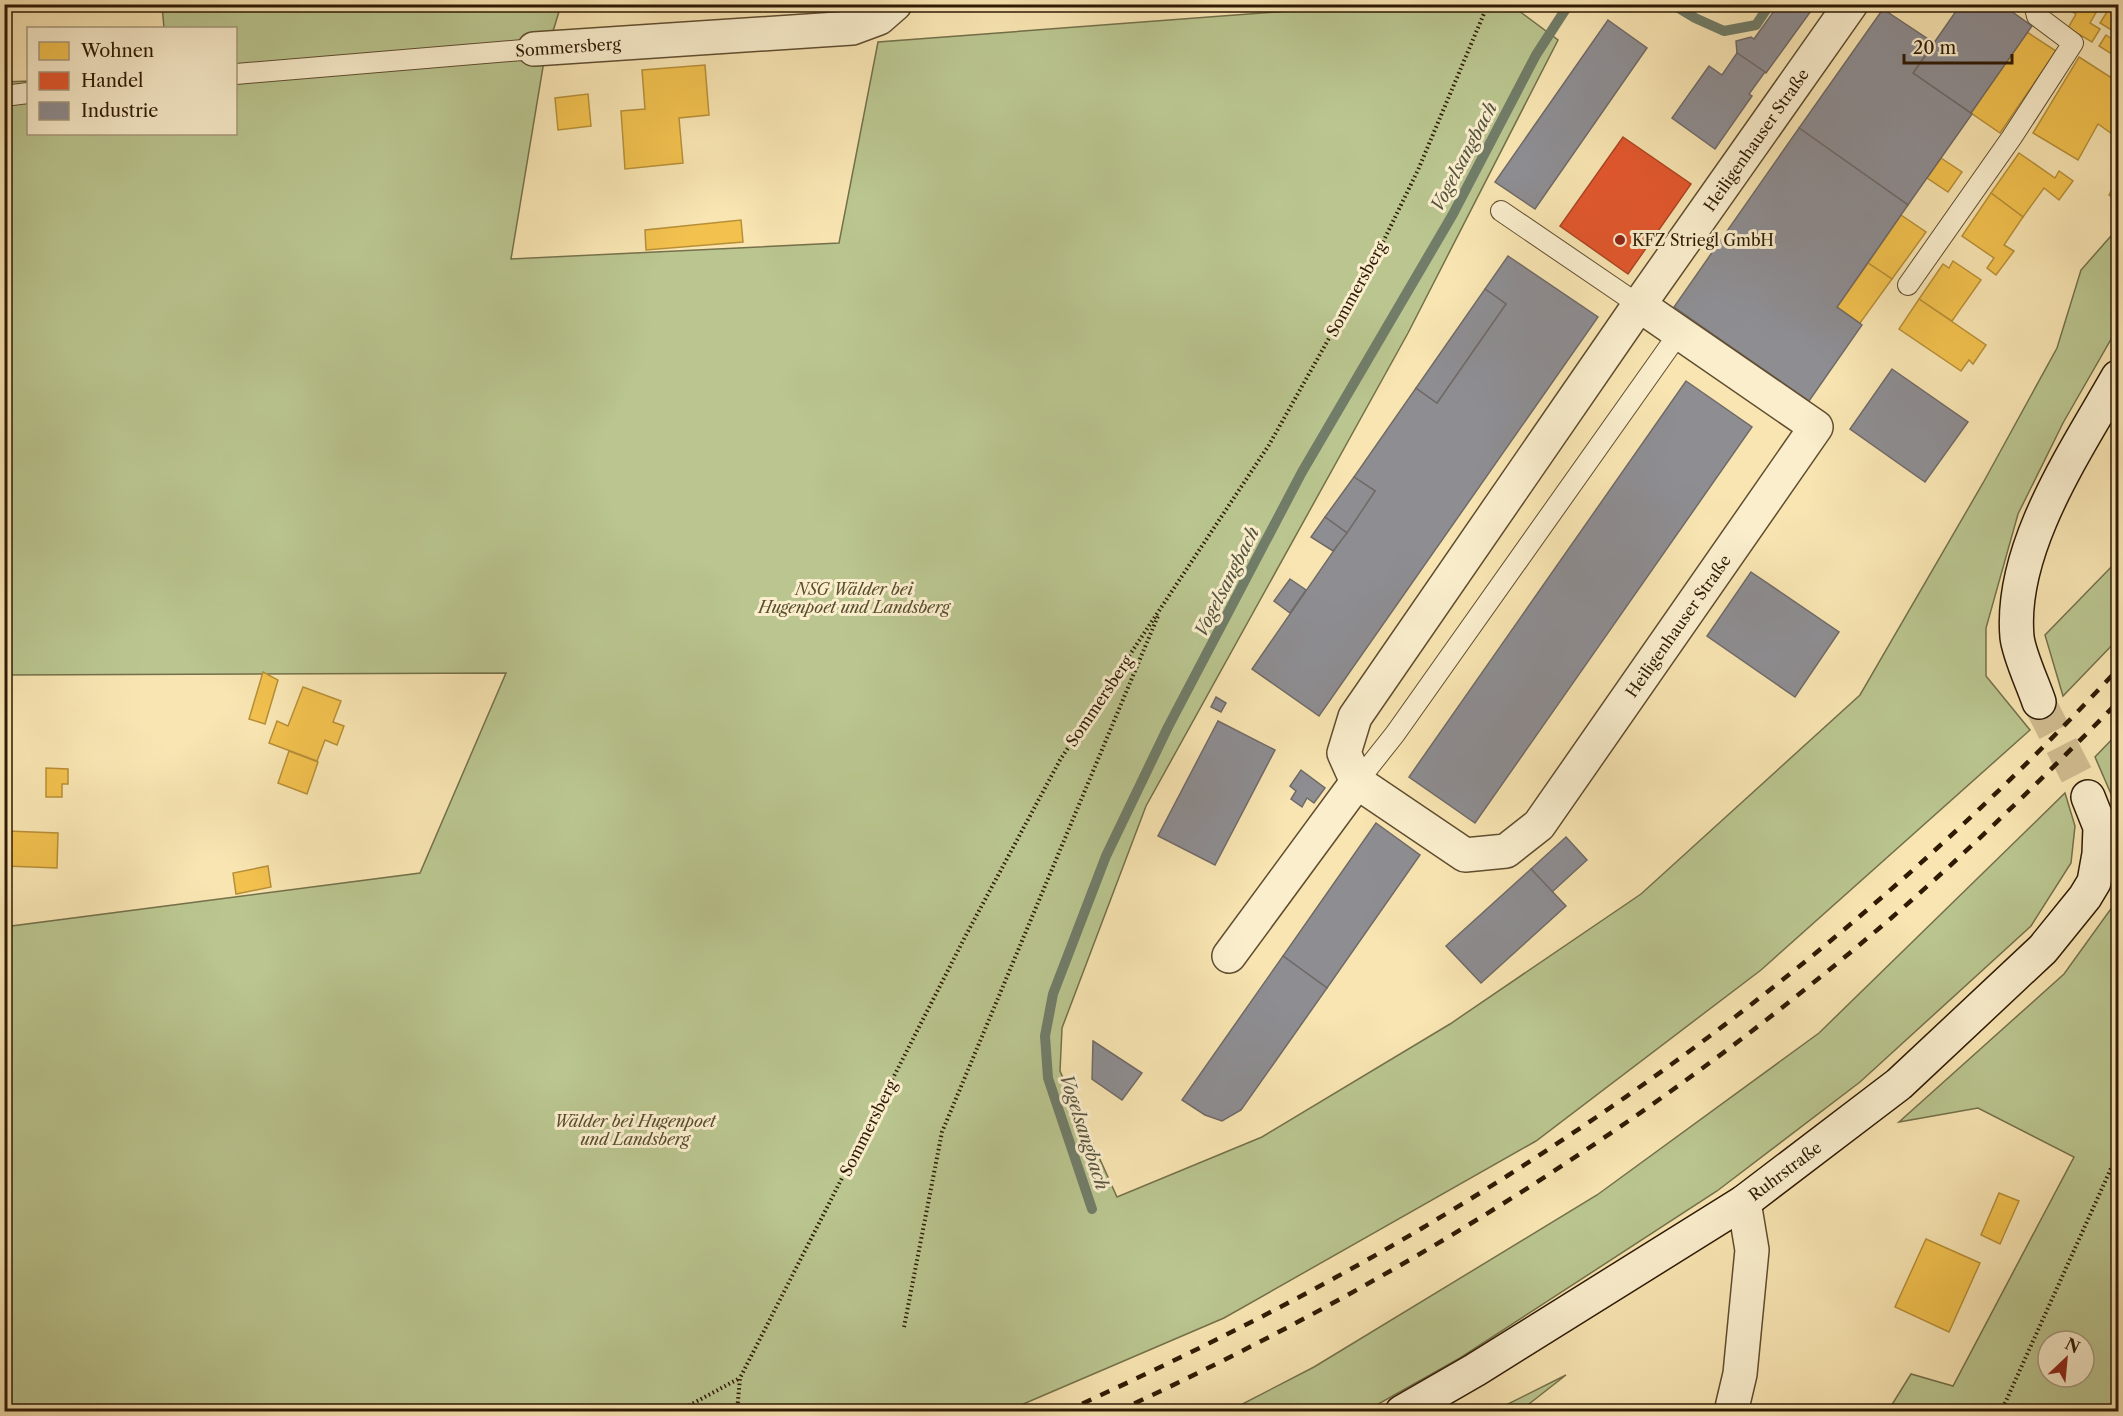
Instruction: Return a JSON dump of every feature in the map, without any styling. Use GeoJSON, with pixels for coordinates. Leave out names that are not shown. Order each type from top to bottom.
{"type":"FeatureCollection","features":[{"type":"Feature","properties":{"kind":"street","name":"Sommersberg"},"geometry":{"type":"LineString","coordinates":[[534,49],[852,28],[879,18],[895,4]]}},
{"type":"Feature","properties":{"kind":"street","name":"Heiligenhauser Straße"},"geometry":{"type":"LineString","coordinates":[[1639,304],[1816,427],[1539,825],[1506,851],[1465,855],[1357,782],[1344,753],[1355,717],[1639,304],[1851,4]]}},
{"type":"Feature","properties":{"kind":"street"},"geometry":{"type":"LineString","coordinates":[[2039,702],[2017,640],[2016,614],[2019,590],[2031,540],[2064,472],[2118,377]]}},
{"type":"Feature","properties":{"kind":"street"},"geometry":{"type":"LineString","coordinates":[[1229,956],[1357,782]]}},
{"type":"Feature","properties":{"kind":"street","name":"Ruhrstraße"},"geometry":{"type":"LineString","coordinates":[[1402,1412],[1475,1370],[1744,1202],[1899,1084],[2043,949],[2085,897],[2094,882],[2099,854],[2100,827],[2088,797]]}},
{"type":"Feature","properties":{"kind":"street"},"geometry":{"type":"LineString","coordinates":[[1731,1412],[1740,1374],[1752,1250],[1744,1202]]}},
{"type":"Feature","properties":{"kind":"lane"},"geometry":{"type":"LineString","coordinates":[[1908,285],[2012,137],[2073,43],[2037,16],[2034,4]]}},
{"type":"Feature","properties":{"kind":"lane","name":"Sommersberg"},"geometry":{"type":"LineString","coordinates":[[237,74],[534,49]]}},
{"type":"Feature","properties":{"kind":"lane"},"geometry":{"type":"LineString","coordinates":[[4,96],[27,93]]}},
{"type":"Feature","properties":{"kind":"lane"},"geometry":{"type":"LineString","coordinates":[[1501,211],[1639,304]]}},
{"type":"Feature","properties":{"kind":"lane"},"geometry":{"type":"LineString","coordinates":[[1357,782],[1395,734],[1679,333]]}},
{"type":"Feature","properties":{"kind":"path","name":"Sommersberg"},"geometry":{"type":"LineString","coordinates":[[737,1412],[740,1378],[966,935],[1060,760],[1269,445],[1382,244],[1418,170],[1488,4]]}},
{"type":"Feature","properties":{"kind":"path"},"geometry":{"type":"LineString","coordinates":[[904,1327],[942,1132],[1161,607]]}},
{"type":"Feature","properties":{"kind":"path"},"geometry":{"type":"LineString","coordinates":[[2001,1412],[2118,1153]]}},
{"type":"Feature","properties":{"kind":"path"},"geometry":{"type":"LineString","coordinates":[[677,1412],[740,1378]]}},
{"type":"Feature","properties":{"kind":"green space","name":"NSG Wälder bei Hugenpoet und Landsberg"},"geometry":{"type":"Polygon","coordinates":[[[1319,4],[1511,5],[1558,40],[1408,333],[1146,806],[1062,1028],[1060,1071],[1117,1197],[1262,1137],[1450,1024],[1641,894],[1860,695],[1983,483],[2057,348],[2081,270],[2118,228],[2118,327],[2063,423],[2018,514],[1986,628],[1986,676],[2030,730],[1761,970],[1536,1141],[1224,1318],[1007,1411],[5,1411],[4,927],[420,873],[506,673],[5,675],[5,82],[27,81],[27,135],[237,135],[237,27],[164,27],[162,5],[561,5],[544,61],[511,259],[839,243],[878,42],[1315,9],[1319,4]]]}},
{"type":"Feature","properties":{"kind":"green space"},"geometry":{"type":"Polygon","coordinates":[[[2118,560],[2118,639],[2063,696],[2045,635],[2118,560]]]}},
{"type":"Feature","properties":{"kind":"green space"},"geometry":{"type":"Polygon","coordinates":[[[2118,733],[2118,810],[2095,757],[2118,733]]]}},
{"type":"Feature","properties":{"kind":"green space"},"geometry":{"type":"Polygon","coordinates":[[[2065,793],[2075,826],[2071,863],[2031,926],[1860,1082],[1717,1191],[1460,1358],[1366,1411],[1229,1411],[1314,1367],[1597,1195],[1819,1033],[2065,793]]]}},
{"type":"Feature","properties":{"kind":"green space"},"geometry":{"type":"Polygon","coordinates":[[[2118,890],[2118,1411],[1888,1411],[1911,1374],[1953,1386],[2074,1157],[1978,1108],[1899,1122],[2064,974],[2113,906],[2118,890]]]}},
{"type":"Feature","properties":{"kind":"green space"},"geometry":{"type":"Polygon","coordinates":[[[1566,1375],[1520,1411],[1494,1411],[1566,1375]]]}},
{"type":"Feature","properties":{"kind":"building: Wohnen"},"geometry":{"type":"Polygon","coordinates":[[[2068,4],[2090,4],[2098,9],[2090,23],[2100,29],[2092,42],[2068,28],[2076,14],[2066,8],[2068,4]]]}},
{"type":"Feature","properties":{"kind":"building: Wohnen"},"geometry":{"type":"Polygon","coordinates":[[[2112,4],[2118,4],[2118,34],[2100,23],[2112,4]]]}},
{"type":"Feature","properties":{"kind":"building: Wohnen"},"geometry":{"type":"Polygon","coordinates":[[[2027,32],[2056,51],[2000,133],[1971,113],[2027,32]]]}},
{"type":"Feature","properties":{"kind":"building: Wohnen"},"geometry":{"type":"Polygon","coordinates":[[[2106,35],[2118,43],[2118,58],[2099,46],[2106,35]]]}},
{"type":"Feature","properties":{"kind":"building: Wohnen"},"geometry":{"type":"Polygon","coordinates":[[[2079,57],[2118,82],[2116,96],[2118,97],[2118,138],[2098,124],[2078,160],[2033,133],[2079,57]]]}},
{"type":"Feature","properties":{"kind":"building: Wohnen"},"geometry":{"type":"Polygon","coordinates":[[[705,65],[709,115],[679,118],[683,163],[625,169],[621,111],[645,109],[642,70],[705,65]]]}},
{"type":"Feature","properties":{"kind":"building: Wohnen"},"geometry":{"type":"Polygon","coordinates":[[[588,94],[591,126],[558,130],[555,98],[588,94]]]}},
{"type":"Feature","properties":{"kind":"building: Wohnen"},"geometry":{"type":"Polygon","coordinates":[[[2019,153],[2055,178],[2059,171],[2073,181],[2059,200],[2044,188],[2023,217],[1991,193],[2019,153]]]}},
{"type":"Feature","properties":{"kind":"building: Wohnen"},"geometry":{"type":"Polygon","coordinates":[[[1941,158],[1962,172],[1948,192],[1927,178],[1941,158]]]}},
{"type":"Feature","properties":{"kind":"building: Wohnen"},"geometry":{"type":"Polygon","coordinates":[[[2118,179],[2118,201],[2109,195],[2118,179]]]}},
{"type":"Feature","properties":{"kind":"building: Wohnen"},"geometry":{"type":"Polygon","coordinates":[[[1991,193],[2023,217],[2004,245],[2014,251],[1996,275],[1987,268],[1994,258],[1962,236],[1991,193]]]}},
{"type":"Feature","properties":{"kind":"building: Wohnen"},"geometry":{"type":"Polygon","coordinates":[[[1901,215],[1926,232],[1892,279],[1868,263],[1901,215]]]}},
{"type":"Feature","properties":{"kind":"building: Wohnen"},"geometry":{"type":"Polygon","coordinates":[[[741,220],[743,242],[646,250],[645,230],[741,220]]]}},
{"type":"Feature","properties":{"kind":"building: Wohnen"},"geometry":{"type":"Polygon","coordinates":[[[1953,261],[1981,280],[1952,321],[1919,299],[1943,264],[1949,268],[1953,261]]]}},
{"type":"Feature","properties":{"kind":"building: Wohnen"},"geometry":{"type":"Polygon","coordinates":[[[1868,263],[1892,279],[1860,323],[1837,307],[1868,263]]]}},
{"type":"Feature","properties":{"kind":"building: Wohnen"},"geometry":{"type":"Polygon","coordinates":[[[1919,299],[1986,345],[1973,364],[1969,360],[1961,371],[1899,329],[1919,299]]]}},
{"type":"Feature","properties":{"kind":"building: Wohnen"},"geometry":{"type":"Polygon","coordinates":[[[263,672],[278,680],[265,724],[249,719],[263,672]]]}},
{"type":"Feature","properties":{"kind":"building: Wohnen"},"geometry":{"type":"Polygon","coordinates":[[[303,687],[341,701],[333,722],[344,726],[337,745],[325,740],[317,761],[269,743],[277,721],[288,726],[303,687]]]}},
{"type":"Feature","properties":{"kind":"building: Wohnen"},"geometry":{"type":"Polygon","coordinates":[[[289,751],[318,762],[307,794],[278,783],[289,751]]]}},
{"type":"Feature","properties":{"kind":"building: Wohnen"},"geometry":{"type":"Polygon","coordinates":[[[46,768],[68,769],[68,784],[62,784],[62,797],[46,797],[46,768]]]}},
{"type":"Feature","properties":{"kind":"building: Wohnen"},"geometry":{"type":"Polygon","coordinates":[[[7,831],[58,833],[57,868],[6,866],[7,831]]]}},
{"type":"Feature","properties":{"kind":"building: Wohnen"},"geometry":{"type":"Polygon","coordinates":[[[268,866],[271,887],[236,894],[233,873],[268,866]]]}},
{"type":"Feature","properties":{"kind":"building: Wohnen"},"geometry":{"type":"Polygon","coordinates":[[[1999,1193],[2019,1201],[2000,1244],[1981,1235],[1999,1193]]]}},
{"type":"Feature","properties":{"kind":"building: Wohnen"},"geometry":{"type":"Polygon","coordinates":[[[1926,1239],[1980,1263],[1949,1332],[1895,1307],[1926,1239]]]}},
{"type":"Feature","properties":{"kind":"building: Handel"},"geometry":{"type":"Polygon","coordinates":[[[1623,137],[1691,184],[1628,274],[1560,226],[1623,137]]]}},
{"type":"Feature","properties":{"kind":"building: Industrie"},"geometry":{"type":"Polygon","coordinates":[[[1779,4],[1816,4],[1766,73],[1737,53],[1736,41],[1751,37],[1754,39],[1779,4]]]}},
{"type":"Feature","properties":{"kind":"building: Industrie"},"geometry":{"type":"Polygon","coordinates":[[[1961,4],[2001,4],[2032,26],[1971,113],[1913,73],[1961,4]]]}},
{"type":"Feature","properties":{"kind":"building: Industrie"},"geometry":{"type":"Polygon","coordinates":[[[1883,9],[1934,43],[1913,73],[1972,114],[1908,205],[1799,128],[1883,9]]]}},
{"type":"Feature","properties":{"kind":"building: Industrie"},"geometry":{"type":"Polygon","coordinates":[[[1608,20],[1647,48],[1535,209],[1495,182],[1608,20]]]}},
{"type":"Feature","properties":{"kind":"building: Industrie"},"geometry":{"type":"Polygon","coordinates":[[[1737,53],[1765,72],[1749,94],[1752,96],[1715,149],[1672,118],[1709,66],[1722,75],[1737,53]]]}},
{"type":"Feature","properties":{"kind":"building: Industrie"},"geometry":{"type":"Polygon","coordinates":[[[1799,128],[1908,205],[1837,307],[1862,325],[1809,401],[1674,307],[1799,128]]]}},
{"type":"Feature","properties":{"kind":"building: Industrie"},"geometry":{"type":"Polygon","coordinates":[[[1508,256],[1598,317],[1319,716],[1252,669],[1375,491],[1354,477],[1416,388],[1437,403],[1506,304],[1485,289],[1508,256]]]}},
{"type":"Feature","properties":{"kind":"building: Industrie"},"geometry":{"type":"Polygon","coordinates":[[[1485,289],[1506,304],[1437,403],[1416,388],[1485,289]]]}},
{"type":"Feature","properties":{"kind":"building: Industrie"},"geometry":{"type":"Polygon","coordinates":[[[1892,369],[1968,422],[1925,482],[1850,429],[1892,369]]]}},
{"type":"Feature","properties":{"kind":"building: Industrie"},"geometry":{"type":"Polygon","coordinates":[[[1686,381],[1752,427],[1475,823],[1409,777],[1686,381]]]}},
{"type":"Feature","properties":{"kind":"building: Industrie"},"geometry":{"type":"Polygon","coordinates":[[[1354,477],[1375,491],[1347,533],[1325,517],[1354,477]]]}},
{"type":"Feature","properties":{"kind":"building: Industrie"},"geometry":{"type":"Polygon","coordinates":[[[1325,517],[1347,533],[1333,551],[1311,537],[1325,517]]]}},
{"type":"Feature","properties":{"kind":"building: Industrie"},"geometry":{"type":"Polygon","coordinates":[[[1751,572],[1839,632],[1795,697],[1707,636],[1751,572]]]}},
{"type":"Feature","properties":{"kind":"building: Industrie"},"geometry":{"type":"Polygon","coordinates":[[[1290,579],[1306,590],[1290,613],[1274,601],[1290,579]]]}},
{"type":"Feature","properties":{"kind":"building: Industrie"},"geometry":{"type":"Polygon","coordinates":[[[1216,697],[1226,703],[1221,712],[1211,707],[1216,697]]]}},
{"type":"Feature","properties":{"kind":"building: Industrie"},"geometry":{"type":"Polygon","coordinates":[[[1218,721],[1275,750],[1215,865],[1158,836],[1218,721]]]}},
{"type":"Feature","properties":{"kind":"building: Industrie"},"geometry":{"type":"Polygon","coordinates":[[[1301,770],[1325,788],[1314,803],[1307,798],[1302,807],[1291,799],[1296,791],[1290,786],[1301,770]]]}},
{"type":"Feature","properties":{"kind":"building: Industrie"},"geometry":{"type":"Polygon","coordinates":[[[1376,823],[1420,855],[1327,988],[1283,956],[1376,823]]]}},
{"type":"Feature","properties":{"kind":"building: Industrie"},"geometry":{"type":"Polygon","coordinates":[[[1566,837],[1587,860],[1552,892],[1531,869],[1566,837]]]}},
{"type":"Feature","properties":{"kind":"building: Industrie"},"geometry":{"type":"Polygon","coordinates":[[[1531,869],[1566,906],[1481,983],[1446,946],[1531,869]]]}},
{"type":"Feature","properties":{"kind":"building: Industrie"},"geometry":{"type":"Polygon","coordinates":[[[1283,956],[1327,988],[1241,1110],[1222,1121],[1205,1115],[1182,1100],[1283,956]]]}},
{"type":"Feature","properties":{"kind":"building: Industrie"},"geometry":{"type":"Polygon","coordinates":[[[1093,1041],[1142,1073],[1122,1100],[1092,1079],[1093,1041]]]}},
{"type":"Feature","properties":{"kind":"waterway","name":"Vogelsangbach"},"geometry":{"type":"LineString","coordinates":[[1092,1209],[1048,1078],[1045,1036],[1053,994],[1106,856],[1168,727],[1302,472],[1453,214],[1536,55],[1569,4]]}},
{"type":"Feature","properties":{"kind":"waterway","name":"Vogelsangbach"},"geometry":{"type":"LineString","coordinates":[[1672,4],[1695,18],[1724,31],[1756,25],[1770,4]]}},
{"type":"Feature","properties":{"kind":"tunnel"},"geometry":{"type":"LineString","coordinates":[[2039,702],[2088,797]]}},
{"type":"Feature","properties":{"kind":"railway"},"geometry":{"type":"LineString","coordinates":[[1064,1412],[1201,1347],[1336,1277],[1424,1227],[1519,1168],[1612,1106],[1703,1041],[1877,902],[2040,750],[2118,669]]}},
{"type":"Feature","properties":{"kind":"railway"},"geometry":{"type":"LineString","coordinates":[[1116,1412],[1218,1363],[1415,1257],[1510,1200],[1693,1075],[1783,1007],[1934,880],[1997,822],[2118,702]]}},
{"type":"Feature","properties":{"kind":"place","name":"KFZ Striegl GmbH"},"geometry":{"type":"Point","coordinates":[1620,240]}},
{"type":"Feature","properties":{"kind":"park label","name":"Wälder bei Hugenpoet und Landsberg"},"geometry":{"type":"Point","coordinates":[635,1130]}}]}
